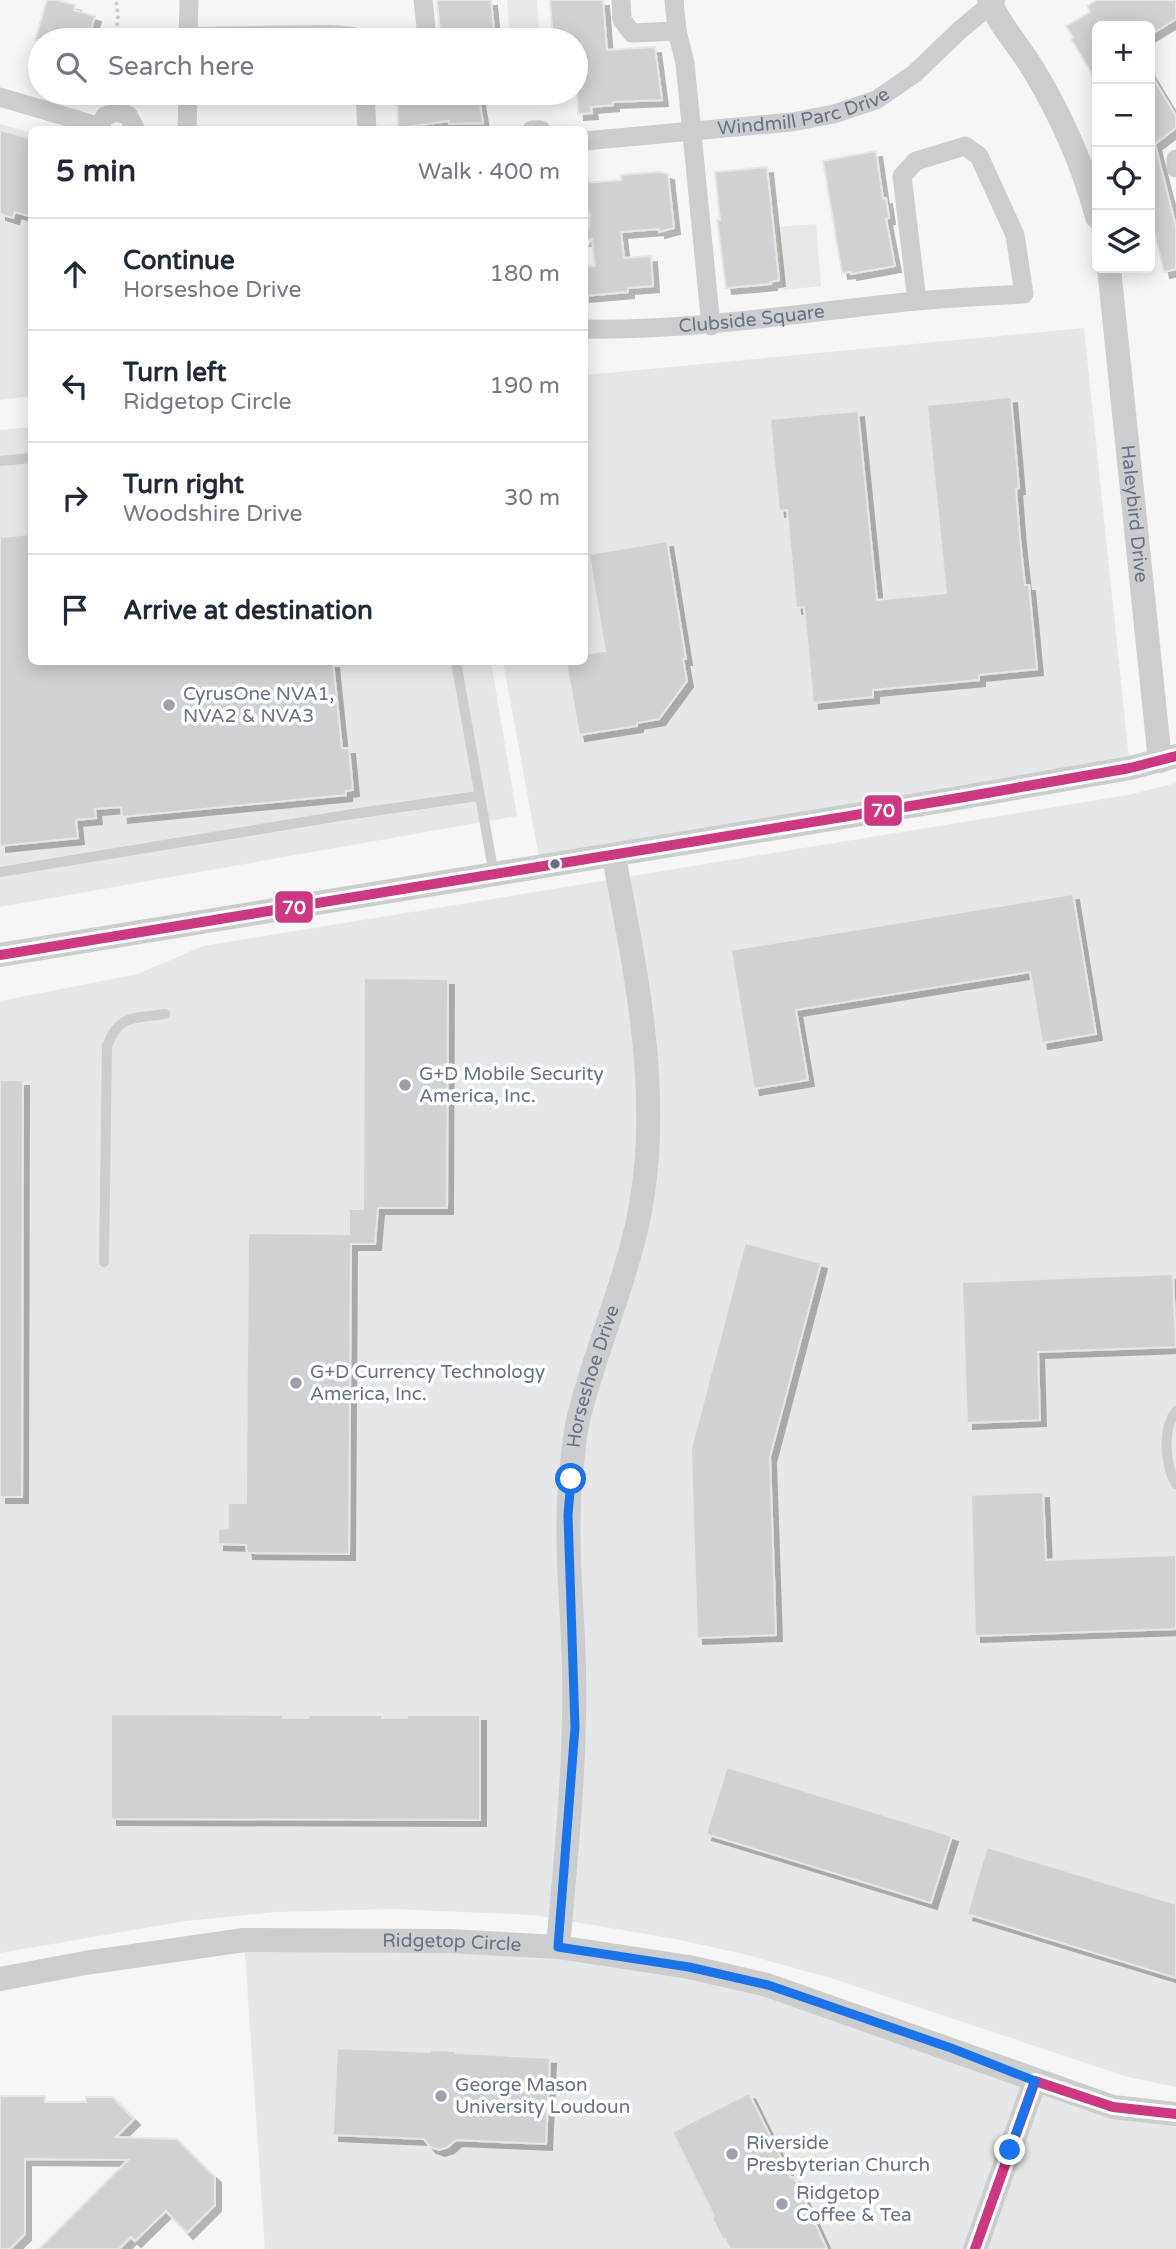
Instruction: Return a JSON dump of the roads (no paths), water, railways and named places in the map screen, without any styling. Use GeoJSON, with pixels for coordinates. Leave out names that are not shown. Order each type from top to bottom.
{"type":"FeatureCollection","features":[{"type":"Feature","properties":{"kind":"street"},"geometry":{"type":"LineString","coordinates":[[188,28],[190,0]]}},
{"type":"Feature","properties":{"kind":"street"},"geometry":{"type":"LineString","coordinates":[[423,0],[426,28]]}},
{"type":"Feature","properties":{"kind":"street"},"geometry":{"type":"LineString","coordinates":[[621,0],[622,20],[632,33],[677,31]]}},
{"type":"Feature","properties":{"kind":"street"},"geometry":{"type":"LineString","coordinates":[[674,0],[677,31],[685,62],[710,326]]}},
{"type":"Feature","properties":{"kind":"street"},"geometry":{"type":"LineString","coordinates":[[988,1],[1035,73],[1061,121],[1077,154],[1095,210]]}},
{"type":"Feature","properties":{"kind":"street","name":"Windmill Parc Drive"},"geometry":{"type":"LineString","coordinates":[[588,141],[792,121],[834,114],[876,100],[914,74],[988,1]]}},
{"type":"Feature","properties":{"kind":"street"},"geometry":{"type":"LineString","coordinates":[[0,97],[92,126]]}},
{"type":"Feature","properties":{"kind":"street"},"geometry":{"type":"LineString","coordinates":[[187,126],[188,105]]}},
{"type":"Feature","properties":{"kind":"street"},"geometry":{"type":"LineString","coordinates":[[366,105],[367,126]]}},
{"type":"Feature","properties":{"kind":"street"},"geometry":{"type":"LineString","coordinates":[[99,126],[105,116],[116,112],[128,115],[134,126]]}},
{"type":"Feature","properties":{"kind":"street","name":"Clubside Square"},"geometry":{"type":"LineString","coordinates":[[588,329],[635,330],[710,326],[917,301],[1024,294],[1015,235],[979,156],[965,146],[916,161],[902,176],[917,301]]}},
{"type":"Feature","properties":{"kind":"street"},"geometry":{"type":"LineString","coordinates":[[1176,159],[1176,168]]}},
{"type":"Feature","properties":{"kind":"street","name":"Haleybird Drive"},"geometry":{"type":"LineString","coordinates":[[1110,273],[1168,758]]}},
{"type":"Feature","properties":{"kind":"street"},"geometry":{"type":"LineString","coordinates":[[0,955],[614,857],[1129,768],[1168,758]]}},
{"type":"Feature","properties":{"kind":"street","name":"Horseshoe Drive"},"geometry":{"type":"LineString","coordinates":[[558,1947],[575,1727],[568,1515],[571,1479],[578,1418],[636,1229],[648,1142],[649,1093],[644,1032],[614,857]]}},
{"type":"Feature","properties":{"kind":"street","name":"Ridgetop Circle"},"geometry":{"type":"LineString","coordinates":[[0,1979],[85,1963],[244,1940],[449,1941],[558,1947],[689,1967],[768,1985],[951,2048],[1035,2081],[1113,2106],[1176,2114]]}},
{"type":"Feature","properties":{"kind":"street"},"geometry":{"type":"LineString","coordinates":[[975,2249],[1035,2081]]}},
{"type":"Feature","properties":{"kind":"lane"},"geometry":{"type":"LineString","coordinates":[[0,461],[28,458]]}},
{"type":"Feature","properties":{"kind":"lane"},"geometry":{"type":"LineString","coordinates":[[456,665],[494,876]]}},
{"type":"Feature","properties":{"kind":"lane"},"geometry":{"type":"LineString","coordinates":[[0,872],[478,796]]}},
{"type":"Feature","properties":{"kind":"lane"},"geometry":{"type":"LineString","coordinates":[[104,1262],[107,1046],[113,1031],[122,1020],[165,1014]]}},
{"type":"Feature","properties":{"kind":"lane"},"geometry":{"type":"LineString","coordinates":[[1176,1411],[1168,1432],[1169,1465],[1176,1484]]}},
{"type":"Feature","properties":{"kind":"place","name":"CyrusOne NVA1, NVA2 & NVA3"},"geometry":{"type":"Point","coordinates":[169,705]}},
{"type":"Feature","properties":{"kind":"place","name":"G+D Mobile Security America, Inc."},"geometry":{"type":"Point","coordinates":[405,1085]}},
{"type":"Feature","properties":{"kind":"place","name":"G+D Currency Technology America, Inc."},"geometry":{"type":"Point","coordinates":[296,1383]}},
{"type":"Feature","properties":{"kind":"place","name":"George Mason University Loudoun"},"geometry":{"type":"Point","coordinates":[441,2096]}},
{"type":"Feature","properties":{"kind":"place","name":"Riverside Presbyterian Church"},"geometry":{"type":"Point","coordinates":[732,2154]}},
{"type":"Feature","properties":{"kind":"place","name":"Ridgetop Coffee & Tea"},"geometry":{"type":"Point","coordinates":[782,2204]}}]}
